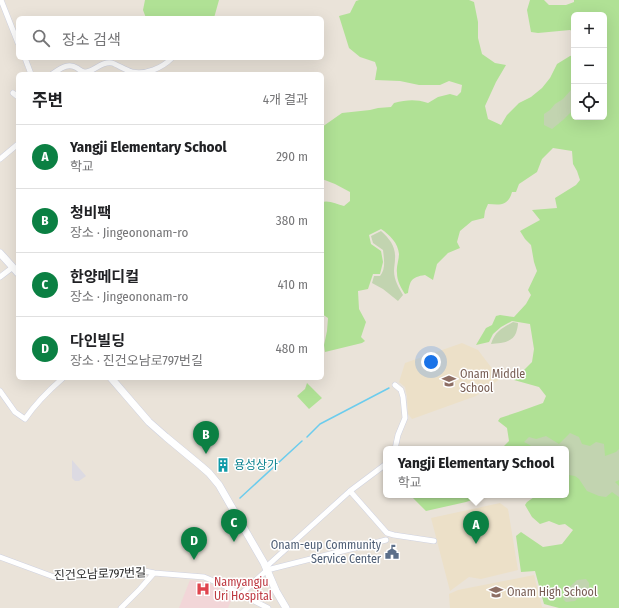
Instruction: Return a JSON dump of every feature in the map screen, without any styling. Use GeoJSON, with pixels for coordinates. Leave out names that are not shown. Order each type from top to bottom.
{"type":"FeatureCollection","features":[{"type":"Feature","properties":{"kind":"main road"},"geometry":{"type":"LineString","coordinates":[[0,253],[16,271]]}},
{"type":"Feature","properties":{"kind":"main road"},"geometry":{"type":"LineString","coordinates":[[113,380],[149,422],[166,438],[202,466],[219,485],[267,568],[276,591],[286,608]]}},
{"type":"Feature","properties":{"kind":"street"},"geometry":{"type":"LineString","coordinates":[[1,0],[16,38]]}},
{"type":"Feature","properties":{"kind":"street"},"geometry":{"type":"LineString","coordinates":[[26,60],[30,72]]}},
{"type":"Feature","properties":{"kind":"street"},"geometry":{"type":"LineString","coordinates":[[89,72],[102,64],[111,63],[132,72],[143,72],[158,68],[169,60]]}},
{"type":"Feature","properties":{"kind":"street"},"geometry":{"type":"LineString","coordinates":[[55,72],[67,65],[75,67],[82,72]]}},
{"type":"Feature","properties":{"kind":"street"},"geometry":{"type":"LineString","coordinates":[[0,159],[16,146]]}},
{"type":"Feature","properties":{"kind":"street"},"geometry":{"type":"LineString","coordinates":[[0,277],[13,267]]}},
{"type":"Feature","properties":{"kind":"street"},"geometry":{"type":"LineString","coordinates":[[0,391],[15,412],[25,419],[33,407],[61,380]]}},
{"type":"Feature","properties":{"kind":"street"},"geometry":{"type":"LineString","coordinates":[[395,385],[401,390],[405,418],[398,435],[396,446]]}},
{"type":"Feature","properties":{"kind":"street"},"geometry":{"type":"LineString","coordinates":[[240,594],[350,491],[383,466]]}},
{"type":"Feature","properties":{"kind":"street"},"geometry":{"type":"LineString","coordinates":[[350,491],[387,533],[434,541]]}},
{"type":"Feature","properties":{"kind":"street"},"geometry":{"type":"LineString","coordinates":[[267,568],[386,540]]}},
{"type":"Feature","properties":{"kind":"street","name":"진건오남로797번길"},"geometry":{"type":"LineString","coordinates":[[0,557],[54,577],[104,576],[127,574],[140,570],[154,573],[204,577],[268,608]]}},
{"type":"Feature","properties":{"kind":"street"},"geometry":{"type":"LineString","coordinates":[[121,608],[154,573]]}},
{"type":"Feature","properties":{"kind":"shaded area","name":"Onam Middle School"},"geometry":{"type":"Polygon","coordinates":[[[462,343],[478,350],[500,379],[476,396],[412,419],[408,414],[405,387],[399,382],[405,363],[462,343]]]}},
{"type":"Feature","properties":{"kind":"shaded area"},"geometry":{"type":"Polygon","coordinates":[[[72,460],[86,476],[79,481],[75,481],[72,478],[72,460]]]}},
{"type":"Feature","properties":{"kind":"shaded area"},"geometry":{"type":"Polygon","coordinates":[[[500,503],[508,509],[518,570],[481,579],[469,577],[450,591],[431,518],[500,503]]]}},
{"type":"Feature","properties":{"kind":"shaded area","name":"Onam High School"},"geometry":{"type":"Polygon","coordinates":[[[534,575],[542,607],[550,608],[450,608],[449,594],[458,590],[534,575]]]}},
{"type":"Feature","properties":{"kind":"shaded area","name":"Namyangju Uri Hospital"},"geometry":{"type":"Polygon","coordinates":[[[190,580],[207,582],[233,596],[228,608],[179,608],[190,580]]]}},
{"type":"Feature","properties":{"kind":"green space"},"geometry":{"type":"Polygon","coordinates":[[[145,0],[219,0],[215,16],[145,16],[143,10],[145,0]]]}},
{"type":"Feature","properties":{"kind":"green space"},"geometry":{"type":"Polygon","coordinates":[[[359,0],[469,0],[474,2],[478,22],[478,38],[482,54],[495,63],[506,65],[485,106],[488,119],[501,125],[507,115],[519,103],[531,97],[542,88],[550,78],[557,64],[571,56],[571,120],[607,120],[607,12],[571,12],[571,30],[538,33],[531,32],[527,10],[530,0],[544,0],[549,5],[566,5],[574,2],[574,0],[619,0],[619,608],[559,608],[544,604],[535,571],[521,572],[516,536],[521,532],[543,547],[562,544],[573,530],[565,524],[559,525],[549,521],[540,524],[532,517],[525,505],[533,498],[569,498],[569,446],[504,446],[509,441],[507,428],[498,421],[500,418],[543,403],[546,396],[539,387],[514,380],[532,362],[534,349],[530,324],[512,321],[501,327],[493,334],[489,342],[476,345],[486,328],[492,325],[496,316],[500,315],[514,317],[526,304],[531,295],[528,290],[537,271],[531,245],[520,231],[540,220],[532,210],[557,208],[555,198],[576,185],[580,180],[573,164],[572,151],[553,148],[542,159],[537,172],[519,184],[516,192],[512,192],[506,202],[503,204],[488,204],[484,218],[472,221],[460,231],[457,242],[460,248],[448,253],[437,264],[433,280],[425,275],[414,278],[408,293],[405,294],[398,279],[397,268],[399,254],[395,243],[381,229],[369,235],[371,244],[381,251],[383,262],[380,274],[373,274],[368,289],[358,291],[359,309],[366,322],[361,337],[365,341],[325,352],[324,345],[328,318],[324,315],[324,202],[344,206],[350,201],[350,192],[324,180],[324,126],[342,113],[391,107],[394,103],[415,100],[428,103],[438,97],[450,94],[457,96],[461,92],[462,85],[449,81],[440,85],[419,85],[400,81],[375,80],[377,68],[375,62],[360,57],[349,48],[339,16],[350,13],[356,1],[359,0]]]}},
{"type":"Feature","properties":{"kind":"green space"},"geometry":{"type":"Polygon","coordinates":[[[571,90],[571,112],[552,129],[544,125],[544,114],[563,99],[571,90]]]}},
{"type":"Feature","properties":{"kind":"green space"},"geometry":{"type":"Polygon","coordinates":[[[381,231],[390,240],[395,255],[394,274],[403,295],[398,301],[383,289],[372,283],[374,276],[380,276],[384,267],[383,250],[373,243],[371,236],[381,231]]]}},
{"type":"Feature","properties":{"kind":"green space"},"geometry":{"type":"Polygon","coordinates":[[[513,322],[518,324],[516,333],[512,339],[505,342],[491,344],[497,333],[502,328],[513,322]]]}},
{"type":"Feature","properties":{"kind":"green space"},"geometry":{"type":"Polygon","coordinates":[[[307,383],[322,398],[309,409],[297,396],[305,389],[307,383]]]}},
{"type":"Feature","properties":{"kind":"green space"},"geometry":{"type":"Polygon","coordinates":[[[570,433],[579,437],[582,444],[590,446],[596,442],[604,444],[605,456],[616,452],[619,449],[619,480],[615,482],[619,486],[619,497],[612,492],[606,497],[587,491],[579,479],[575,476],[569,475],[569,446],[531,446],[524,442],[529,437],[536,439],[546,436],[559,444],[570,433]]]}},
{"type":"Feature","properties":{"kind":"green space"},"geometry":{"type":"Polygon","coordinates":[[[413,498],[478,498],[466,502],[426,511],[413,498]]]}},
{"type":"Feature","properties":{"kind":"green space"},"geometry":{"type":"Polygon","coordinates":[[[586,579],[589,583],[589,593],[586,596],[578,598],[575,601],[566,602],[563,599],[566,590],[577,580],[586,579]]]}},
{"type":"Feature","properties":{"kind":"waterway"},"geometry":{"type":"LineString","coordinates":[[307,437],[320,424],[389,388]]}},
{"type":"Feature","properties":{"kind":"waterway"},"geometry":{"type":"LineString","coordinates":[[240,498],[302,441]]}},
{"type":"Feature","properties":{"kind":"place","name":"Onam Middle School"},"geometry":{"type":"Point","coordinates":[449,381]}},
{"type":"Feature","properties":{"kind":"place","name":"청비팩"},"geometry":{"type":"Point","coordinates":[206,454]}},
{"type":"Feature","properties":{"kind":"place","name":"용성상가"},"geometry":{"type":"Point","coordinates":[223,465]}},
{"type":"Feature","properties":{"kind":"place","name":"한양메디컬"},"geometry":{"type":"Point","coordinates":[234,542]}},
{"type":"Feature","properties":{"kind":"place","name":"Yangji Elementary School"},"geometry":{"type":"Point","coordinates":[476,544]}},
{"type":"Feature","properties":{"kind":"place","name":"Onam-eup Community Service Center"},"geometry":{"type":"Point","coordinates":[392,552]}},
{"type":"Feature","properties":{"kind":"place","name":"다인빌딩"},"geometry":{"type":"Point","coordinates":[194,560]}},
{"type":"Feature","properties":{"kind":"place","name":"Namyangju Uri Hospital"},"geometry":{"type":"Point","coordinates":[203,589]}},
{"type":"Feature","properties":{"kind":"place","name":"Onam High School"},"geometry":{"type":"Point","coordinates":[496,592]}}]}
